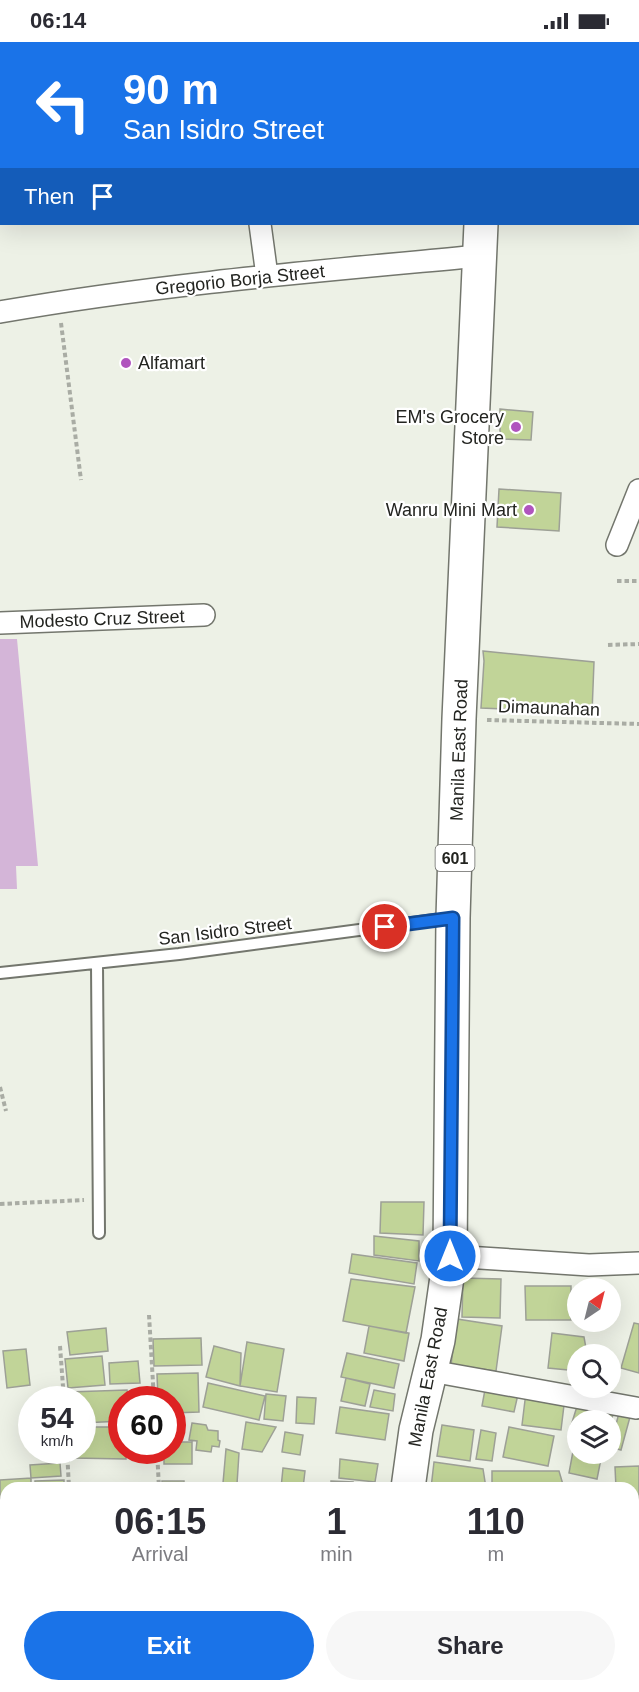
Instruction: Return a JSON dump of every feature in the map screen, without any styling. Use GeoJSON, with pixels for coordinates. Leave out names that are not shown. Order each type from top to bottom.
{"type":"FeatureCollection","features":[{"type":"Feature","properties":{"kind":"main road","name":"Manila East Road"},"geometry":{"type":"LineString","coordinates":[[409,1482],[416,1430],[438,1340],[450,1256],[453,918],[459,719],[481,225]]}},
{"type":"Feature","properties":{"kind":"street"},"geometry":{"type":"LineString","coordinates":[[260,225],[267,276]]}},
{"type":"Feature","properties":{"kind":"street","name":"Gregorio Borja Street"},"geometry":{"type":"LineString","coordinates":[[0,312],[58,302],[267,276],[480,256]]}},
{"type":"Feature","properties":{"kind":"street"},"geometry":{"type":"LineString","coordinates":[[617,545],[639,490]]}},
{"type":"Feature","properties":{"kind":"street","name":"Modesto Cruz Street"},"geometry":{"type":"LineString","coordinates":[[0,623],[204,615]]}},
{"type":"Feature","properties":{"kind":"street"},"geometry":{"type":"LineString","coordinates":[[450,1256],[589,1265],[639,1263]]}},
{"type":"Feature","properties":{"kind":"street"},"geometry":{"type":"LineString","coordinates":[[431,1371],[636,1408]]}},
{"type":"Feature","properties":{"kind":"lane","name":"San Isidro Street"},"geometry":{"type":"LineString","coordinates":[[0,973],[97,964],[453,918]]}},
{"type":"Feature","properties":{"kind":"lane"},"geometry":{"type":"LineString","coordinates":[[97,964],[99,1233]]}},
{"type":"Feature","properties":{"kind":"path"},"geometry":{"type":"LineString","coordinates":[[58,302],[81,480]]}},
{"type":"Feature","properties":{"kind":"path"},"geometry":{"type":"LineString","coordinates":[[617,581],[639,581]]}},
{"type":"Feature","properties":{"kind":"path"},"geometry":{"type":"LineString","coordinates":[[608,645],[639,644]]}},
{"type":"Feature","properties":{"kind":"path","name":"Dimaunahan"},"geometry":{"type":"LineString","coordinates":[[459,719],[639,724]]}},
{"type":"Feature","properties":{"kind":"path"},"geometry":{"type":"LineString","coordinates":[[0,1087],[6,1111]]}},
{"type":"Feature","properties":{"kind":"path"},"geometry":{"type":"LineString","coordinates":[[0,1204],[99,1199]]}},
{"type":"Feature","properties":{"kind":"path"},"geometry":{"type":"LineString","coordinates":[[150,1315],[153,1386]]}},
{"type":"Feature","properties":{"kind":"path"},"geometry":{"type":"LineString","coordinates":[[60,1347],[63,1386]]}},
{"type":"Feature","properties":{"kind":"path"},"geometry":{"type":"LineString","coordinates":[[68,1464],[69,1482]]}},
{"type":"Feature","properties":{"kind":"path"},"geometry":{"type":"LineString","coordinates":[[158,1464],[159,1482]]}},
{"type":"Feature","properties":{"kind":"shaded area"},"geometry":{"type":"Polygon","coordinates":[[[0,639],[17,639],[38,866],[16,866],[17,889],[0,889],[0,639]]]}},
{"type":"Feature","properties":{"kind":"building","name":"EM's Grocery Store"},"geometry":{"type":"Polygon","coordinates":[[[500,409],[533,412],[531,440],[500,439],[500,409]]]}},
{"type":"Feature","properties":{"kind":"building","name":"Wanru Mini Mart"},"geometry":{"type":"Polygon","coordinates":[[[499,489],[561,493],[559,531],[497,527],[499,489]]]}},
{"type":"Feature","properties":{"kind":"building"},"geometry":{"type":"Polygon","coordinates":[[[483,651],[594,662],[592,713],[481,708],[483,651]]]}},
{"type":"Feature","properties":{"kind":"building"},"geometry":{"type":"Polygon","coordinates":[[[381,1202],[424,1202],[423,1235],[380,1233],[381,1202]]]}},
{"type":"Feature","properties":{"kind":"building"},"geometry":{"type":"Polygon","coordinates":[[[374,1236],[419,1241],[419,1261],[374,1255],[374,1236]]]}},
{"type":"Feature","properties":{"kind":"building"},"geometry":{"type":"Polygon","coordinates":[[[352,1254],[417,1263],[414,1284],[349,1273],[352,1254]]]}},
{"type":"Feature","properties":{"kind":"building"},"geometry":{"type":"Polygon","coordinates":[[[463,1278],[501,1279],[500,1318],[462,1317],[463,1278]]]}},
{"type":"Feature","properties":{"kind":"building"},"geometry":{"type":"Polygon","coordinates":[[[351,1279],[415,1287],[406,1333],[343,1321],[351,1279]]]}},
{"type":"Feature","properties":{"kind":"building"},"geometry":{"type":"Polygon","coordinates":[[[525,1286],[567,1286],[567,1320],[526,1320],[525,1286]]]}},
{"type":"Feature","properties":{"kind":"building"},"geometry":{"type":"Polygon","coordinates":[[[457,1319],[502,1326],[496,1371],[451,1365],[457,1319]]]}},
{"type":"Feature","properties":{"kind":"building"},"geometry":{"type":"Polygon","coordinates":[[[634,1323],[639,1324],[639,1373],[621,1368],[634,1323]]]}},
{"type":"Feature","properties":{"kind":"building"},"geometry":{"type":"Polygon","coordinates":[[[369,1326],[409,1333],[404,1361],[364,1353],[369,1326]]]}},
{"type":"Feature","properties":{"kind":"building"},"geometry":{"type":"Polygon","coordinates":[[[106,1328],[108,1351],[70,1355],[67,1332],[106,1328]]]}},
{"type":"Feature","properties":{"kind":"building"},"geometry":{"type":"Polygon","coordinates":[[[552,1333],[584,1337],[585,1344],[567,1344],[567,1370],[548,1368],[552,1333]]]}},
{"type":"Feature","properties":{"kind":"building"},"geometry":{"type":"Polygon","coordinates":[[[201,1338],[202,1365],[154,1366],[153,1339],[201,1338]]]}},
{"type":"Feature","properties":{"kind":"building"},"geometry":{"type":"Polygon","coordinates":[[[247,1342],[284,1349],[277,1392],[240,1386],[247,1342]]]}},
{"type":"Feature","properties":{"kind":"building"},"geometry":{"type":"Polygon","coordinates":[[[214,1346],[241,1353],[240,1386],[206,1377],[214,1346]]]}},
{"type":"Feature","properties":{"kind":"building"},"geometry":{"type":"Polygon","coordinates":[[[26,1349],[30,1385],[7,1388],[3,1351],[26,1349]]]}},
{"type":"Feature","properties":{"kind":"building"},"geometry":{"type":"Polygon","coordinates":[[[347,1353],[399,1364],[394,1388],[341,1377],[347,1353]]]}},
{"type":"Feature","properties":{"kind":"building"},"geometry":{"type":"Polygon","coordinates":[[[102,1356],[105,1385],[68,1386],[65,1359],[102,1356]]]}},
{"type":"Feature","properties":{"kind":"building"},"geometry":{"type":"Polygon","coordinates":[[[138,1361],[140,1383],[110,1384],[109,1363],[138,1361]]]}},
{"type":"Feature","properties":{"kind":"building"},"geometry":{"type":"Polygon","coordinates":[[[198,1373],[199,1412],[186,1412],[186,1386],[157,1386],[157,1374],[198,1373]]]}},
{"type":"Feature","properties":{"kind":"building"},"geometry":{"type":"Polygon","coordinates":[[[346,1378],[370,1384],[365,1406],[341,1401],[346,1378]]]}},
{"type":"Feature","properties":{"kind":"building"},"geometry":{"type":"Polygon","coordinates":[[[208,1383],[265,1396],[259,1420],[203,1407],[208,1383]]]}},
{"type":"Feature","properties":{"kind":"building"},"geometry":{"type":"Polygon","coordinates":[[[486,1384],[519,1390],[514,1412],[482,1406],[486,1384]]]}},
{"type":"Feature","properties":{"kind":"building"},"geometry":{"type":"Polygon","coordinates":[[[374,1390],[395,1394],[393,1411],[370,1407],[374,1390]]]}},
{"type":"Feature","properties":{"kind":"building"},"geometry":{"type":"Polygon","coordinates":[[[96,1391],[108,1391],[108,1422],[96,1422],[96,1391]]]}},
{"type":"Feature","properties":{"kind":"building"},"geometry":{"type":"Polygon","coordinates":[[[526,1392],[565,1397],[561,1430],[522,1425],[526,1392]]]}},
{"type":"Feature","properties":{"kind":"building"},"geometry":{"type":"Polygon","coordinates":[[[266,1394],[286,1396],[283,1421],[264,1419],[266,1394]]]}},
{"type":"Feature","properties":{"kind":"building"},"geometry":{"type":"Polygon","coordinates":[[[297,1397],[316,1398],[314,1424],[296,1423],[297,1397]]]}},
{"type":"Feature","properties":{"kind":"building"},"geometry":{"type":"Polygon","coordinates":[[[579,1400],[611,1410],[576,1410],[579,1400]]]}},
{"type":"Feature","properties":{"kind":"building"},"geometry":{"type":"Polygon","coordinates":[[[340,1407],[389,1414],[385,1440],[336,1433],[340,1407]]]}},
{"type":"Feature","properties":{"kind":"building"},"geometry":{"type":"Polygon","coordinates":[[[621,1414],[630,1417],[621,1450],[621,1414]]]}},
{"type":"Feature","properties":{"kind":"building"},"geometry":{"type":"Polygon","coordinates":[[[246,1422],[276,1427],[262,1452],[242,1449],[246,1422]]]}},
{"type":"Feature","properties":{"kind":"building"},"geometry":{"type":"Polygon","coordinates":[[[192,1423],[206,1425],[208,1430],[218,1431],[219,1447],[212,1446],[211,1452],[196,1450],[197,1441],[189,1440],[192,1423]]]}},
{"type":"Feature","properties":{"kind":"building"},"geometry":{"type":"Polygon","coordinates":[[[442,1425],[474,1430],[470,1461],[437,1456],[442,1425]]]}},
{"type":"Feature","properties":{"kind":"building"},"geometry":{"type":"Polygon","coordinates":[[[96,1427],[108,1427],[108,1459],[96,1458],[96,1427]]]}},
{"type":"Feature","properties":{"kind":"building"},"geometry":{"type":"Polygon","coordinates":[[[509,1427],[554,1436],[548,1466],[503,1457],[509,1427]]]}},
{"type":"Feature","properties":{"kind":"building"},"geometry":{"type":"Polygon","coordinates":[[[481,1430],[496,1433],[492,1461],[476,1459],[481,1430]]]}},
{"type":"Feature","properties":{"kind":"building"},"geometry":{"type":"Polygon","coordinates":[[[285,1432],[303,1435],[300,1455],[282,1452],[285,1432]]]}},
{"type":"Feature","properties":{"kind":"building"},"geometry":{"type":"Polygon","coordinates":[[[186,1442],[192,1442],[192,1464],[186,1464],[186,1442]]]}},
{"type":"Feature","properties":{"kind":"building"},"geometry":{"type":"Polygon","coordinates":[[[226,1449],[239,1453],[237,1482],[223,1482],[226,1449]]]}},
{"type":"Feature","properties":{"kind":"building"},"geometry":{"type":"Polygon","coordinates":[[[340,1459],[378,1464],[375,1482],[339,1478],[340,1459]]]}},
{"type":"Feature","properties":{"kind":"building"},"geometry":{"type":"Polygon","coordinates":[[[434,1462],[483,1469],[485,1482],[432,1482],[434,1462]]]}},
{"type":"Feature","properties":{"kind":"building"},"geometry":{"type":"Polygon","coordinates":[[[60,1464],[61,1476],[31,1478],[30,1465],[60,1464]]]}},
{"type":"Feature","properties":{"kind":"building"},"geometry":{"type":"Polygon","coordinates":[[[571,1464],[600,1464],[597,1479],[569,1473],[571,1464]]]}},
{"type":"Feature","properties":{"kind":"building"},"geometry":{"type":"Polygon","coordinates":[[[639,1466],[639,1482],[616,1482],[615,1467],[639,1466]]]}},
{"type":"Feature","properties":{"kind":"building"},"geometry":{"type":"Polygon","coordinates":[[[283,1468],[305,1471],[304,1482],[282,1482],[283,1468]]]}},
{"type":"Feature","properties":{"kind":"building"},"geometry":{"type":"Polygon","coordinates":[[[492,1471],[559,1471],[562,1482],[492,1482],[492,1471]]]}},
{"type":"Feature","properties":{"kind":"building"},"geometry":{"type":"Polygon","coordinates":[[[31,1478],[31,1482],[0,1482],[0,1480],[31,1478]]]}},
{"type":"Feature","properties":{"kind":"building"},"geometry":{"type":"Polygon","coordinates":[[[64,1480],[64,1482],[35,1482],[64,1480]]]}},
{"type":"Feature","properties":{"kind":"place","name":"Alfamart"},"geometry":{"type":"Point","coordinates":[126,363]}},
{"type":"Feature","properties":{"kind":"place","name":"EM's Grocery Store"},"geometry":{"type":"Point","coordinates":[516,427]}},
{"type":"Feature","properties":{"kind":"place","name":"Wanru Mini Mart"},"geometry":{"type":"Point","coordinates":[529,510]}},
{"type":"Feature","properties":{"kind":"route"},"geometry":{"type":"LineString","coordinates":[[385,927],[453,918],[450,1256]]}}]}
